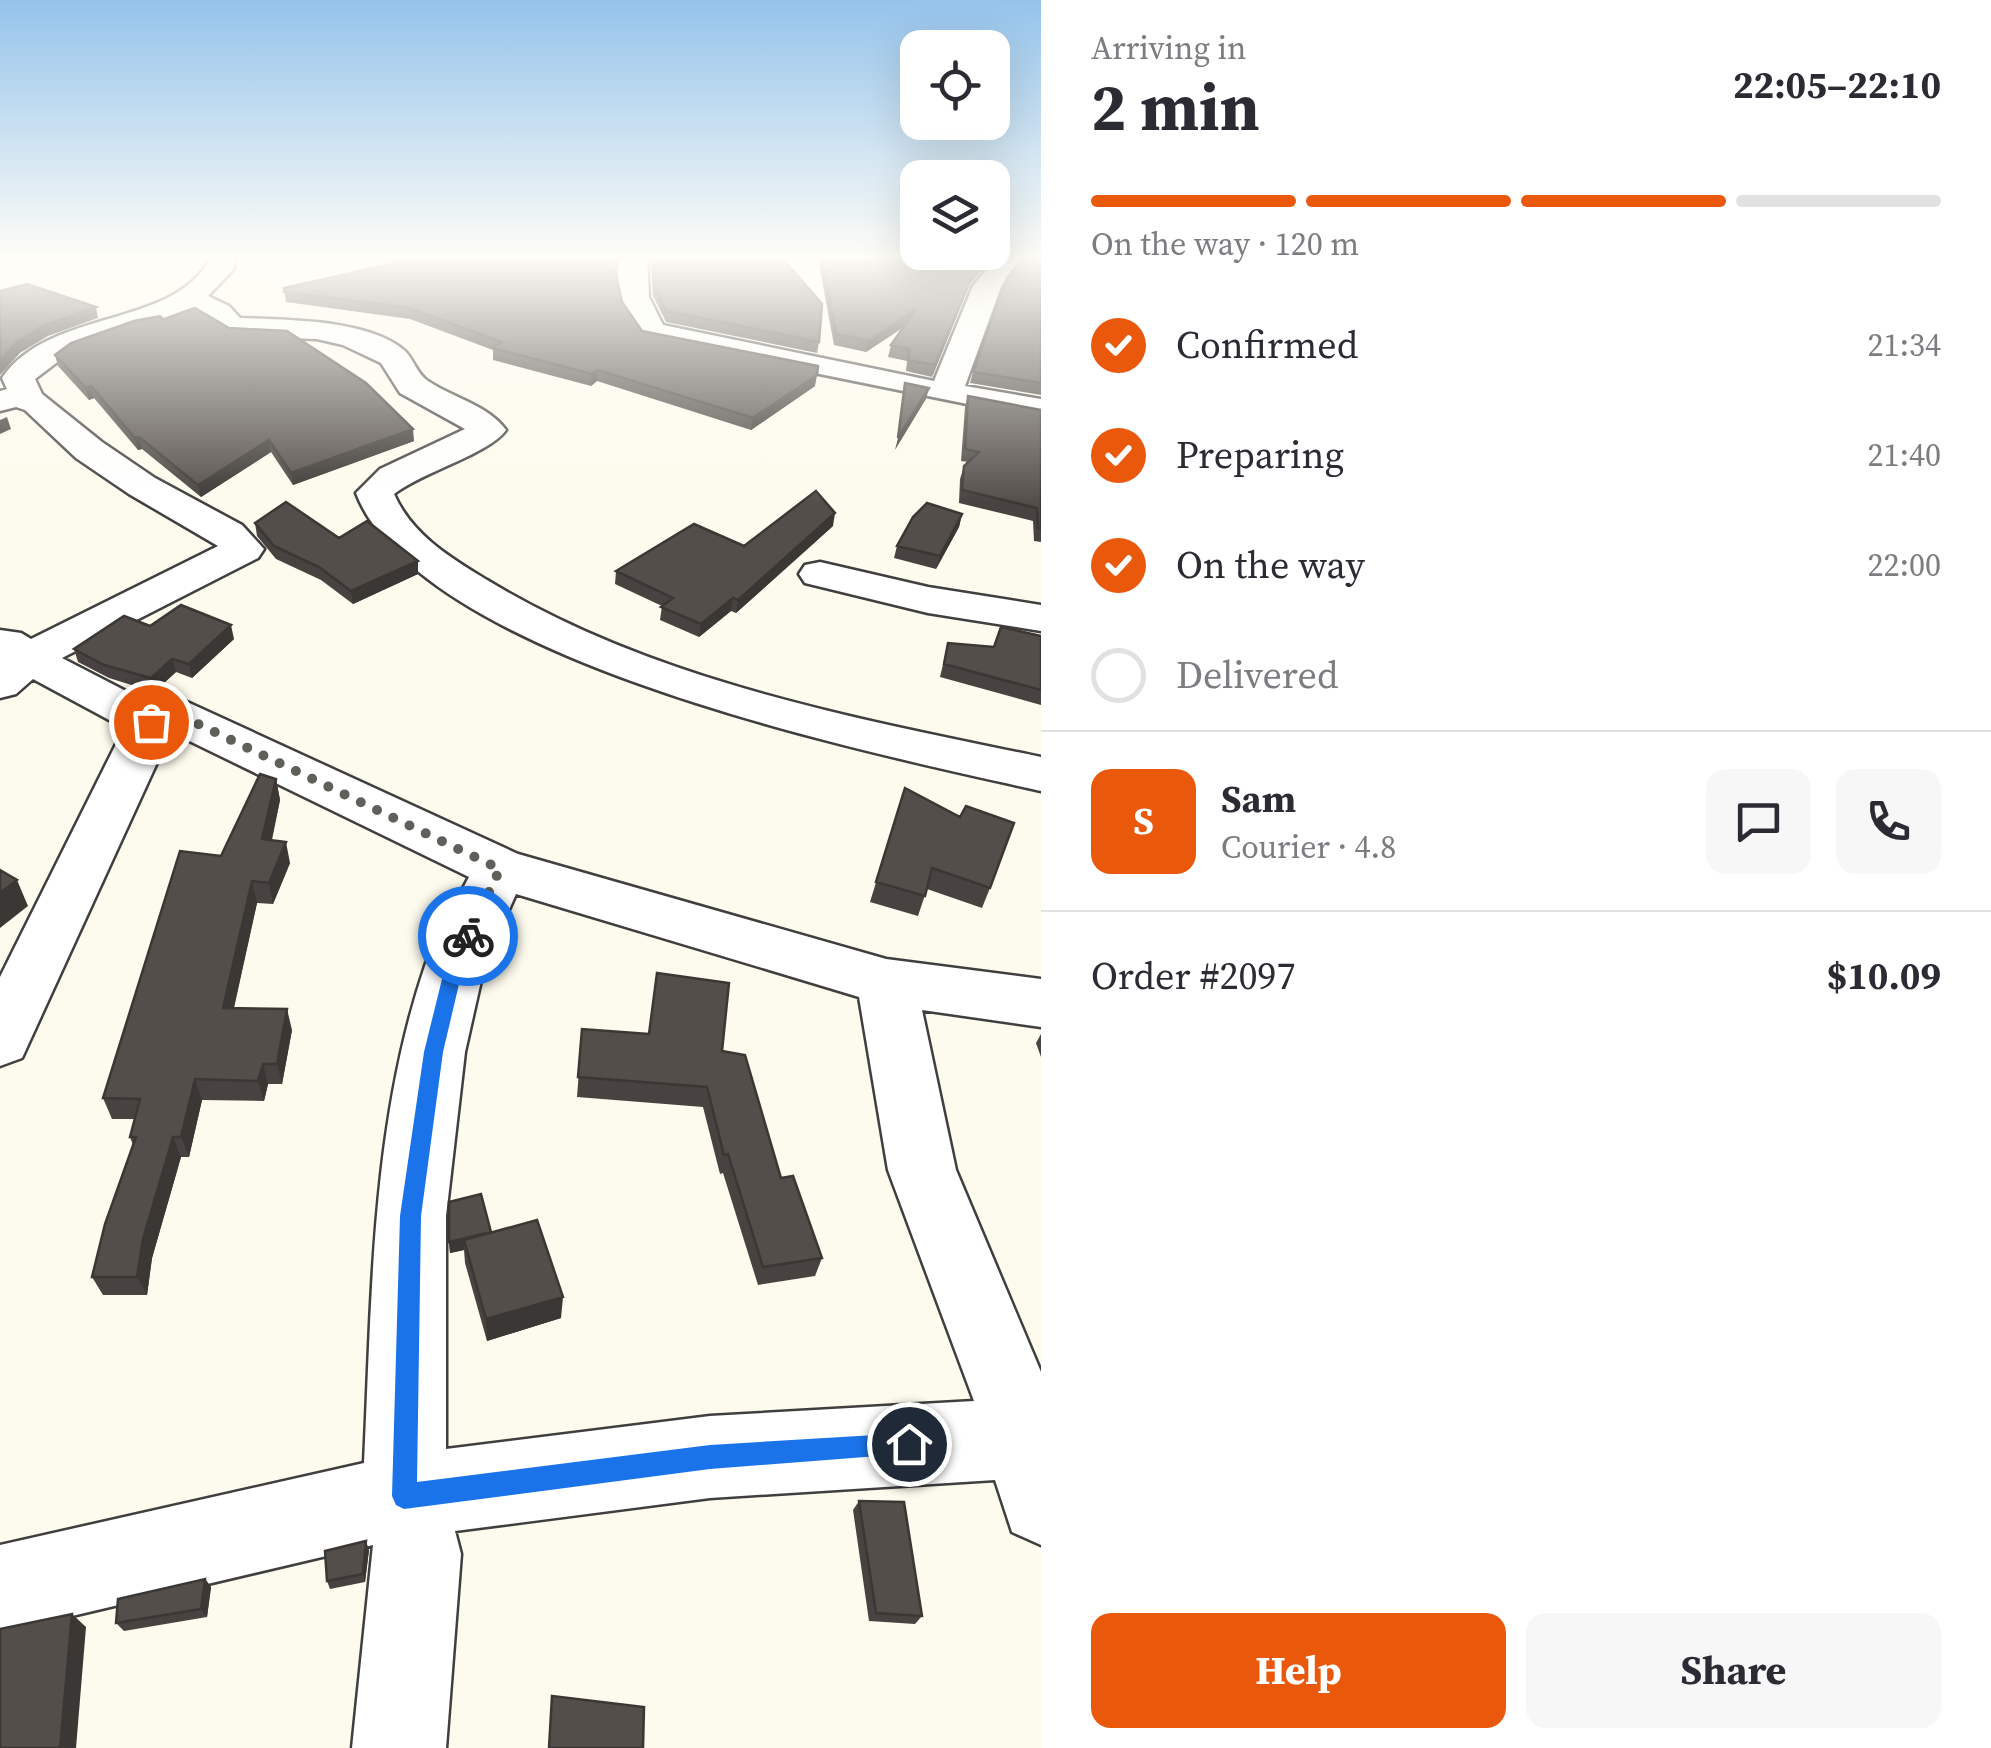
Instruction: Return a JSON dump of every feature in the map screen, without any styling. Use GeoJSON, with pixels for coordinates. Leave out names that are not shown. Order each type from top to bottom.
{"type":"FeatureCollection","features":[{"type":"Feature","properties":{"kind":"street"},"geometry":{"type":"LineString","coordinates":[[10,660],[244,549],[228,533],[142,486],[14,400],[18,378],[47,351],[75,341]]}},
{"type":"Feature","properties":{"kind":"street"},"geometry":{"type":"LineString","coordinates":[[359,341],[394,357],[412,386],[488,430],[398,475],[379,486],[376,493],[401,536],[421,555],[486,598],[586,652],[679,683],[894,744],[1041,774]]}},
{"type":"Feature","properties":{"kind":"street"},"geometry":{"type":"LineString","coordinates":[[693,341],[1041,409]]}},
{"type":"Feature","properties":{"kind":"street"},"geometry":{"type":"LineString","coordinates":[[946,393],[966,341]]}},
{"type":"Feature","properties":{"kind":"street"},"geometry":{"type":"LineString","coordinates":[[820,574],[928,600],[1041,618]]}},
{"type":"Feature","properties":{"kind":"street"},"geometry":{"type":"LineString","coordinates":[[10,660],[151,722]]}},
{"type":"Feature","properties":{"kind":"street"},"geometry":{"type":"LineString","coordinates":[[0,1040],[151,722],[162,712],[175,713],[500,869],[886,982],[1041,1003]]}},
{"type":"Feature","properties":{"kind":"street"},"geometry":{"type":"LineString","coordinates":[[400,1748],[418,1554],[404,1496],[411,1216],[433,1052],[455,963],[500,869]]}},
{"type":"Feature","properties":{"kind":"street"},"geometry":{"type":"LineString","coordinates":[[0,1589],[404,1496],[710,1457],[1037,1459],[922,1170],[886,982]]}},
{"type":"Feature","properties":{"kind":"building"},"geometry":{"type":"Polygon","coordinates":[[[0,341],[19,341],[17,342],[0,360],[0,341]]]}},
{"type":"Feature","properties":{"kind":"building"},"geometry":{"type":"Polygon","coordinates":[[[302,341],[366,383],[413,429],[291,473],[269,440],[198,485],[139,437],[135,438],[91,386],[86,388],[55,355],[71,343],[302,341]]]}},
{"type":"Feature","properties":{"kind":"building"},"geometry":{"type":"Polygon","coordinates":[[[498,341],[690,341],[818,366],[817,375],[753,418],[598,370],[592,374],[493,348],[502,342],[498,341]]]}},
{"type":"Feature","properties":{"kind":"building"},"geometry":{"type":"Polygon","coordinates":[[[894,341],[945,341],[935,365],[908,360],[910,349],[891,345],[894,341]]]}},
{"type":"Feature","properties":{"kind":"building"},"geometry":{"type":"Polygon","coordinates":[[[984,341],[1041,341],[1041,383],[973,372],[984,341]]]}},
{"type":"Feature","properties":{"kind":"building"},"geometry":{"type":"Polygon","coordinates":[[[905,383],[929,388],[898,438],[905,383]]]}},
{"type":"Feature","properties":{"kind":"building"},"geometry":{"type":"Polygon","coordinates":[[[968,396],[1041,410],[1041,529],[1037,508],[962,490],[964,466],[979,452],[965,449],[968,396]]]}},
{"type":"Feature","properties":{"kind":"building"},"geometry":{"type":"Polygon","coordinates":[[[816,491],[835,513],[738,600],[733,598],[701,624],[661,607],[673,598],[616,571],[694,524],[744,546],[816,491]]]}},
{"type":"Feature","properties":{"kind":"building"},"geometry":{"type":"Polygon","coordinates":[[[286,502],[339,538],[367,521],[418,561],[351,591],[319,567],[274,546],[255,523],[286,502]]]}},
{"type":"Feature","properties":{"kind":"building"},"geometry":{"type":"Polygon","coordinates":[[[927,503],[962,514],[940,556],[897,546],[913,517],[927,503]]]}},
{"type":"Feature","properties":{"kind":"building"},"geometry":{"type":"Polygon","coordinates":[[[181,605],[231,625],[189,664],[172,659],[151,678],[104,665],[74,649],[124,616],[150,626],[181,605]]]}},
{"type":"Feature","properties":{"kind":"building"},"geometry":{"type":"Polygon","coordinates":[[[1001,627],[1041,636],[1041,690],[944,664],[948,643],[994,647],[1001,627]]]}},
{"type":"Feature","properties":{"kind":"building"},"geometry":{"type":"Polygon","coordinates":[[[260,774],[276,779],[262,839],[286,842],[269,883],[252,881],[223,1008],[287,1009],[277,1064],[263,1064],[258,1081],[195,1079],[181,1137],[173,1137],[143,1239],[137,1277],[92,1277],[105,1224],[136,1137],[130,1137],[140,1099],[103,1098],[180,851],[221,856],[260,774]]]}},
{"type":"Feature","properties":{"kind":"building"},"geometry":{"type":"Polygon","coordinates":[[[905,788],[960,817],[966,806],[1014,823],[990,888],[932,868],[925,896],[876,882],[905,788]]]}},
{"type":"Feature","properties":{"kind":"building"},"geometry":{"type":"Polygon","coordinates":[[[0,870],[17,880],[0,893],[0,870]]]}},
{"type":"Feature","properties":{"kind":"building"},"geometry":{"type":"Polygon","coordinates":[[[657,973],[729,983],[722,1051],[745,1055],[781,1178],[793,1176],[822,1258],[763,1267],[728,1154],[724,1155],[707,1087],[578,1077],[582,1029],[649,1034],[657,973]]]}},
{"type":"Feature","properties":{"kind":"building"},"geometry":{"type":"Polygon","coordinates":[[[481,1194],[491,1232],[449,1242],[449,1202],[481,1194]]]}},
{"type":"Feature","properties":{"kind":"building"},"geometry":{"type":"Polygon","coordinates":[[[537,1220],[563,1297],[486,1319],[464,1240],[537,1220]]]}},
{"type":"Feature","properties":{"kind":"building"},"geometry":{"type":"Polygon","coordinates":[[[859,1501],[904,1502],[922,1616],[876,1613],[859,1501]]]}},
{"type":"Feature","properties":{"kind":"building"},"geometry":{"type":"Polygon","coordinates":[[[366,1541],[363,1574],[327,1581],[325,1551],[366,1541]]]}},
{"type":"Feature","properties":{"kind":"building"},"geometry":{"type":"Polygon","coordinates":[[[205,1579],[201,1609],[116,1623],[118,1599],[205,1579]]]}},
{"type":"Feature","properties":{"kind":"building"},"geometry":{"type":"Polygon","coordinates":[[[72,1614],[60,1748],[0,1748],[0,1629],[72,1614]]]}},
{"type":"Feature","properties":{"kind":"building"},"geometry":{"type":"Polygon","coordinates":[[[552,1696],[644,1707],[643,1748],[549,1748],[552,1696]]]}},
{"type":"Feature","properties":{"kind":"way so far"},"geometry":{"type":"LineString","coordinates":[[151,722],[162,712],[175,713],[500,869],[468,936]]}},
{"type":"Feature","properties":{"kind":"route"},"geometry":{"type":"LineString","coordinates":[[468,936],[455,963],[433,1052],[411,1216],[404,1496],[710,1457],[909,1444]]}}]}
